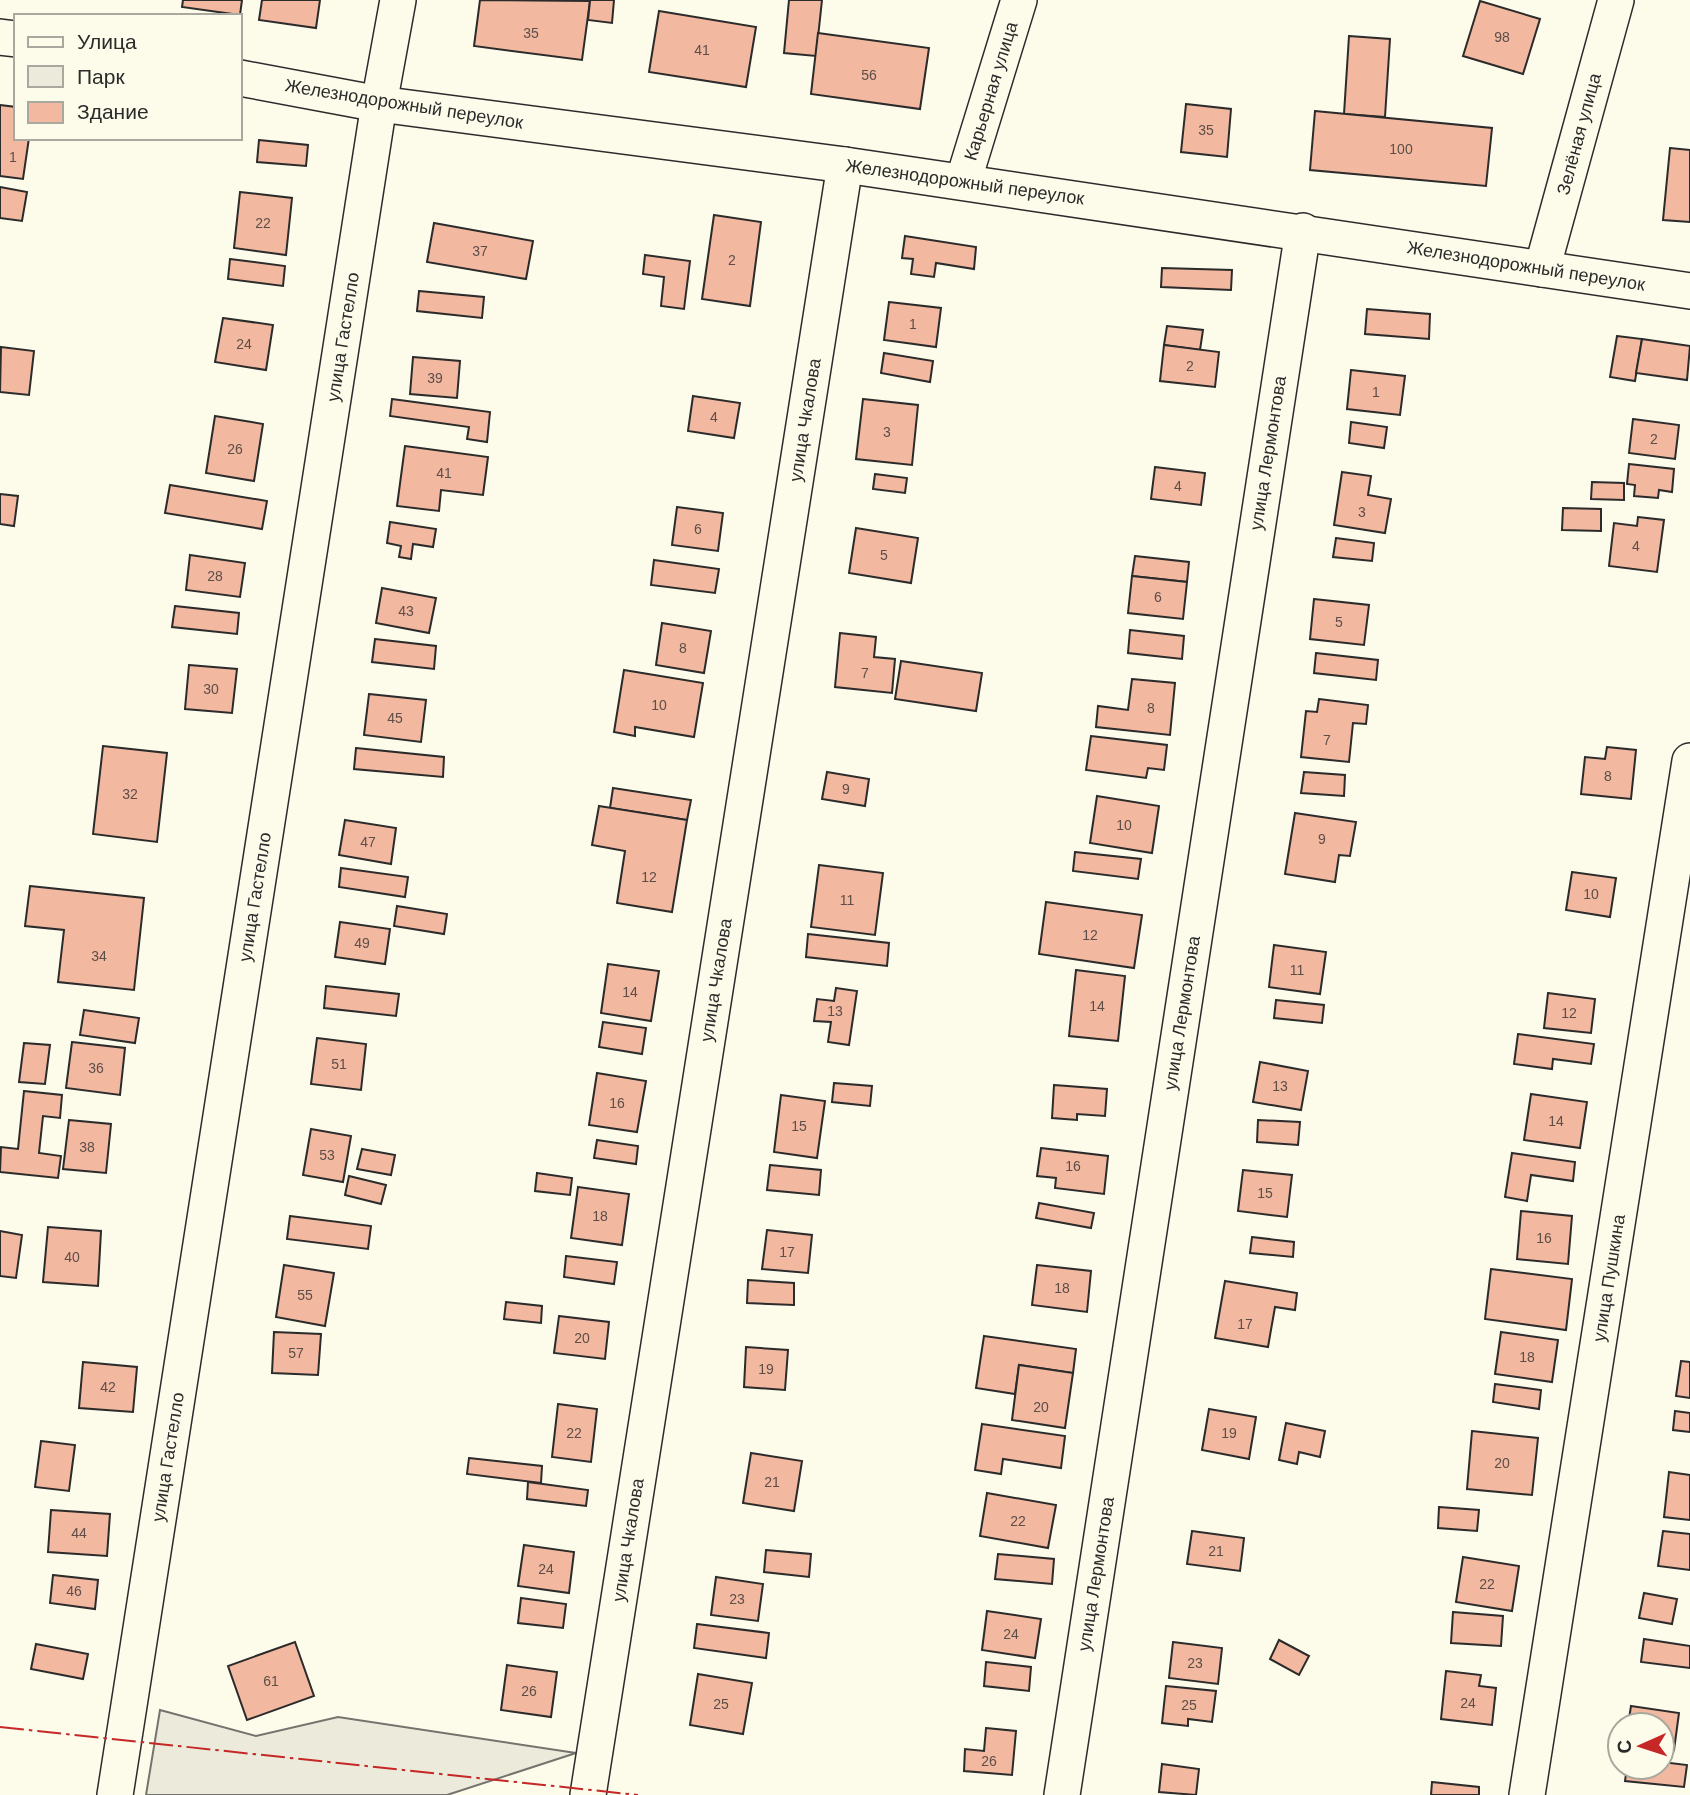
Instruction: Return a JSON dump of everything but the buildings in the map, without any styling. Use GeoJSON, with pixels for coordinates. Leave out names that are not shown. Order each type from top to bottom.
{"type":"FeatureCollection","features":[{"type":"Feature","properties":{"kind":"street","name":"улица Гастелло"},"geometry":{"type":"LineString","coordinates":[[115,1795],[379,104],[398,0]]}},
{"type":"Feature","properties":{"kind":"street","name":"Карьерная улица"},"geometry":{"type":"LineString","coordinates":[[963,182],[1020,0]]}},
{"type":"Feature","properties":{"kind":"street","name":"Зелёная улица"},"geometry":{"type":"LineString","coordinates":[[1542,269],[1616,0]]}},
{"type":"Feature","properties":{"kind":"street","name":"Железнодорожный переулок"},"geometry":{"type":"LineString","coordinates":[[242,78],[379,104],[845,165],[1303,231],[1690,291]]}},
{"type":"Feature","properties":{"kind":"street","name":"улица Чкалова"},"geometry":{"type":"LineString","coordinates":[[588,1795],[845,165]]}},
{"type":"Feature","properties":{"kind":"street","name":"улица Лермонтова"},"geometry":{"type":"LineString","coordinates":[[1062,1795],[1303,231]]}},
{"type":"Feature","properties":{"kind":"street","name":"улица Пушкина"},"geometry":{"type":"LineString","coordinates":[[1527,1795],[1690,761]]}},
{"type":"Feature","properties":{"kind":"green space"},"geometry":{"type":"Polygon","coordinates":[[[160,1710],[256,1736],[338,1717],[576,1753],[447,1795],[146,1795],[160,1710]]]}},
{"type":"Feature","properties":{"kind":"power"},"geometry":{"type":"LineString","coordinates":[[0,1727],[638,1795]]}}]}
